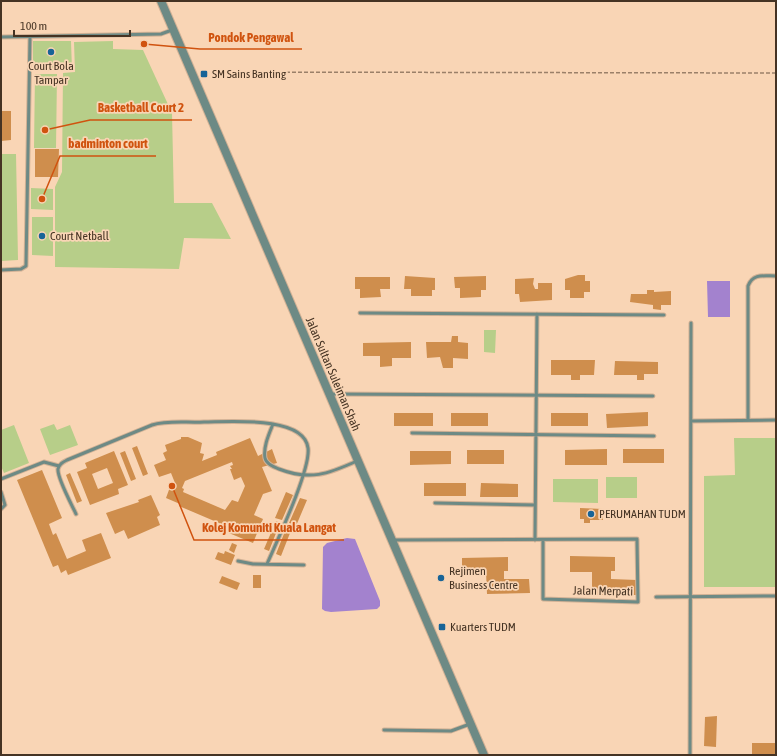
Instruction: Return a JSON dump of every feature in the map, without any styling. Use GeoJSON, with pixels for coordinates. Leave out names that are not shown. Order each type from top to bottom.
{"type":"FeatureCollection","features":[{"type":"Feature","properties":{"kind":"street","name":"Jalan Sultan Suleiman Shah"},"geometry":{"type":"LineString","coordinates":[[161,1],[172,30],[484,755]]}},
{"type":"Feature","properties":{"kind":"lane"},"geometry":{"type":"LineString","coordinates":[[1,37],[161,34],[172,30]]}},
{"type":"Feature","properties":{"kind":"lane"},"geometry":{"type":"LineString","coordinates":[[1,270],[21,269],[26,266],[30,37]]}},
{"type":"Feature","properties":{"kind":"lane"},"geometry":{"type":"LineString","coordinates":[[748,420],[748,286],[751,280],[756,276],[776,276]]}},
{"type":"Feature","properties":{"kind":"lane"},"geometry":{"type":"LineString","coordinates":[[360,313],[664,315]]}},
{"type":"Feature","properties":{"kind":"lane"},"geometry":{"type":"LineString","coordinates":[[535,540],[537,314]]}},
{"type":"Feature","properties":{"kind":"lane"},"geometry":{"type":"LineString","coordinates":[[690,755],[689,596],[691,322]]}},
{"type":"Feature","properties":{"kind":"lane"},"geometry":{"type":"LineString","coordinates":[[328,394],[653,396]]}},
{"type":"Feature","properties":{"kind":"lane"},"geometry":{"type":"LineString","coordinates":[[690,421],[776,420]]}},
{"type":"Feature","properties":{"kind":"lane"},"geometry":{"type":"LineString","coordinates":[[59,466],[67,460],[156,424],[253,422],[273,424],[296,431],[307,441],[308,456],[296,496],[267,564]]}},
{"type":"Feature","properties":{"kind":"lane"},"geometry":{"type":"LineString","coordinates":[[273,424],[265,451],[266,460],[274,467],[302,475],[324,474],[357,461]]}},
{"type":"Feature","properties":{"kind":"lane"},"geometry":{"type":"LineString","coordinates":[[412,433],[654,436]]}},
{"type":"Feature","properties":{"kind":"lane"},"geometry":{"type":"LineString","coordinates":[[1,479],[44,462],[59,466]]}},
{"type":"Feature","properties":{"kind":"lane"},"geometry":{"type":"LineString","coordinates":[[59,466],[60,475],[76,514]]}},
{"type":"Feature","properties":{"kind":"lane"},"geometry":{"type":"LineString","coordinates":[[1,492],[5,506],[1,509]]}},
{"type":"Feature","properties":{"kind":"lane"},"geometry":{"type":"LineString","coordinates":[[434,503],[535,505]]}},
{"type":"Feature","properties":{"kind":"lane","name":"Jalan Merpati"},"geometry":{"type":"LineString","coordinates":[[391,540],[636,539],[638,602],[543,599],[543,540]]}},
{"type":"Feature","properties":{"kind":"lane"},"geometry":{"type":"LineString","coordinates":[[238,561],[245,563],[304,565]]}},
{"type":"Feature","properties":{"kind":"lane"},"geometry":{"type":"LineString","coordinates":[[656,597],[776,596]]}},
{"type":"Feature","properties":{"kind":"lane"},"geometry":{"type":"LineString","coordinates":[[384,730],[452,731],[470,724]]}},
{"type":"Feature","properties":{"kind":"path"},"geometry":{"type":"LineString","coordinates":[[214,72],[776,72]]}},
{"type":"Feature","properties":{"kind":"green space"},"geometry":{"type":"Polygon","coordinates":[[[33,41],[71,41],[72,70],[33,71],[33,41]]]}},
{"type":"Feature","properties":{"kind":"green space"},"geometry":{"type":"Polygon","coordinates":[[[113,41],[113,49],[143,50],[172,113],[174,203],[212,203],[231,239],[184,238],[179,269],[55,267],[55,187],[62,172],[63,73],[75,72],[74,42],[113,41]]]}},
{"type":"Feature","properties":{"kind":"green space"},"geometry":{"type":"Polygon","coordinates":[[[35,74],[57,74],[56,148],[34,148],[35,74]]]}},
{"type":"Feature","properties":{"kind":"green space"},"geometry":{"type":"Polygon","coordinates":[[[1,154],[16,154],[18,260],[1,261],[1,154]]]}},
{"type":"Feature","properties":{"kind":"green space"},"geometry":{"type":"Polygon","coordinates":[[[31,188],[53,189],[53,210],[31,209],[31,188]]]}},
{"type":"Feature","properties":{"kind":"green space","name":"Court Netball"},"geometry":{"type":"Polygon","coordinates":[[[32,217],[53,217],[53,256],[32,255],[32,217]]]}},
{"type":"Feature","properties":{"kind":"green space"},"geometry":{"type":"Polygon","coordinates":[[[484,330],[496,330],[495,353],[484,352],[484,330]]]}},
{"type":"Feature","properties":{"kind":"green space"},"geometry":{"type":"Polygon","coordinates":[[[54,424],[57,430],[70,425],[78,445],[50,455],[40,429],[54,424]]]}},
{"type":"Feature","properties":{"kind":"green space"},"geometry":{"type":"Polygon","coordinates":[[[14,425],[29,463],[4,473],[1,466],[1,430],[14,425]]]}},
{"type":"Feature","properties":{"kind":"green space"},"geometry":{"type":"Polygon","coordinates":[[[734,438],[776,438],[776,587],[704,587],[704,476],[735,475],[734,438]]]}},
{"type":"Feature","properties":{"kind":"green space"},"geometry":{"type":"Polygon","coordinates":[[[606,477],[637,477],[637,498],[606,498],[606,477]]]}},
{"type":"Feature","properties":{"kind":"green space"},"geometry":{"type":"Polygon","coordinates":[[[553,479],[598,479],[598,503],[553,502],[553,479]]]}},
{"type":"Feature","properties":{"kind":"shaded area"},"geometry":{"type":"Polygon","coordinates":[[[707,281],[730,281],[730,317],[708,317],[707,281]]]}},
{"type":"Feature","properties":{"kind":"shaded area"},"geometry":{"type":"Polygon","coordinates":[[[347,538],[355,539],[380,601],[380,606],[377,609],[331,612],[322,609],[323,547],[327,543],[347,538]]]}},
{"type":"Feature","properties":{"kind":"building"},"geometry":{"type":"Polygon","coordinates":[[[140,41],[148,41],[147,47],[140,47],[140,41]]]}},
{"type":"Feature","properties":{"kind":"building"},"geometry":{"type":"Polygon","coordinates":[[[1,111],[11,111],[11,140],[1,141],[1,111]]]}},
{"type":"Feature","properties":{"kind":"building"},"geometry":{"type":"Polygon","coordinates":[[[35,149],[59,149],[58,177],[35,177],[35,149]]]}},
{"type":"Feature","properties":{"kind":"building"},"geometry":{"type":"Polygon","coordinates":[[[578,275],[585,275],[585,281],[590,281],[590,292],[584,292],[584,298],[570,298],[570,290],[565,290],[565,279],[578,275]]]}},
{"type":"Feature","properties":{"kind":"building"},"geometry":{"type":"Polygon","coordinates":[[[405,276],[435,278],[435,290],[432,290],[432,296],[411,296],[411,289],[404,289],[405,276]]]}},
{"type":"Feature","properties":{"kind":"building"},"geometry":{"type":"Polygon","coordinates":[[[486,276],[486,290],[481,290],[481,297],[460,298],[460,288],[455,288],[454,277],[486,276]]]}},
{"type":"Feature","properties":{"kind":"building"},"geometry":{"type":"Polygon","coordinates":[[[355,277],[390,277],[390,289],[380,289],[381,297],[360,298],[360,289],[355,289],[355,277]]]}},
{"type":"Feature","properties":{"kind":"building"},"geometry":{"type":"Polygon","coordinates":[[[534,278],[533,284],[535,289],[538,289],[538,283],[552,283],[552,300],[520,302],[519,294],[515,294],[515,279],[534,278]]]}},
{"type":"Feature","properties":{"kind":"building"},"geometry":{"type":"Polygon","coordinates":[[[647,290],[654,290],[654,292],[671,291],[671,305],[661,305],[661,310],[653,309],[653,305],[630,302],[631,294],[647,294],[647,290]]]}},
{"type":"Feature","properties":{"kind":"building"},"geometry":{"type":"Polygon","coordinates":[[[452,336],[458,336],[458,342],[468,343],[468,359],[453,358],[453,368],[443,368],[440,357],[427,358],[426,342],[451,342],[452,336]]]}},
{"type":"Feature","properties":{"kind":"building"},"geometry":{"type":"Polygon","coordinates":[[[411,342],[411,358],[392,358],[392,366],[380,367],[380,356],[363,356],[363,343],[411,342]]]}},
{"type":"Feature","properties":{"kind":"building"},"geometry":{"type":"Polygon","coordinates":[[[551,360],[595,360],[594,375],[580,375],[580,380],[571,380],[571,375],[551,375],[551,360]]]}},
{"type":"Feature","properties":{"kind":"building"},"geometry":{"type":"Polygon","coordinates":[[[615,361],[658,362],[658,374],[644,374],[644,380],[637,380],[637,375],[614,375],[615,361]]]}},
{"type":"Feature","properties":{"kind":"building"},"geometry":{"type":"Polygon","coordinates":[[[648,412],[648,426],[607,428],[606,414],[648,412]]]}},
{"type":"Feature","properties":{"kind":"building"},"geometry":{"type":"Polygon","coordinates":[[[394,413],[433,413],[433,426],[394,426],[394,413]]]}},
{"type":"Feature","properties":{"kind":"building"},"geometry":{"type":"Polygon","coordinates":[[[451,413],[488,413],[488,426],[451,426],[451,413]]]}},
{"type":"Feature","properties":{"kind":"building"},"geometry":{"type":"Polygon","coordinates":[[[551,413],[588,413],[588,426],[551,426],[551,413]]]}},
{"type":"Feature","properties":{"kind":"building"},"geometry":{"type":"Polygon","coordinates":[[[181,437],[188,437],[202,443],[200,453],[204,454],[202,461],[217,455],[216,452],[250,438],[258,456],[272,449],[277,463],[262,467],[272,491],[263,494],[254,515],[263,519],[253,543],[224,531],[226,526],[179,506],[180,504],[166,498],[170,487],[173,488],[175,483],[171,473],[159,477],[154,465],[166,460],[163,453],[167,451],[165,445],[181,439],[181,437]],[[232,462],[185,481],[182,488],[184,489],[183,492],[225,510],[232,500],[238,502],[245,486],[241,477],[234,480],[230,469],[232,469],[230,466],[233,465],[232,462]]]}},
{"type":"Feature","properties":{"kind":"building"},"geometry":{"type":"Polygon","coordinates":[[[137,446],[148,474],[143,476],[132,448],[137,446]]]}},
{"type":"Feature","properties":{"kind":"building"},"geometry":{"type":"Polygon","coordinates":[[[607,449],[607,465],[565,465],[565,450],[607,449]]]}},
{"type":"Feature","properties":{"kind":"building"},"geometry":{"type":"Polygon","coordinates":[[[623,449],[664,449],[664,463],[623,463],[623,449]]]}},
{"type":"Feature","properties":{"kind":"building"},"geometry":{"type":"Polygon","coordinates":[[[467,450],[504,450],[504,464],[467,464],[467,450]]]}},
{"type":"Feature","properties":{"kind":"building"},"geometry":{"type":"Polygon","coordinates":[[[114,451],[128,485],[118,489],[119,494],[90,505],[77,472],[87,468],[85,463],[114,451]],[[107,468],[92,474],[98,489],[113,483],[107,468]]]}},
{"type":"Feature","properties":{"kind":"building"},"geometry":{"type":"Polygon","coordinates":[[[125,451],[136,479],[131,481],[120,453],[125,451]]]}},
{"type":"Feature","properties":{"kind":"building"},"geometry":{"type":"Polygon","coordinates":[[[410,451],[451,451],[451,464],[410,465],[410,451]]]}},
{"type":"Feature","properties":{"kind":"building"},"geometry":{"type":"Polygon","coordinates":[[[42,470],[62,518],[49,524],[53,535],[56,533],[67,559],[86,551],[82,540],[101,533],[111,558],[68,575],[66,570],[61,573],[58,565],[53,567],[17,480],[42,470]]]}},
{"type":"Feature","properties":{"kind":"building"},"geometry":{"type":"Polygon","coordinates":[[[70,473],[82,501],[77,503],[66,475],[70,473]]]}},
{"type":"Feature","properties":{"kind":"building"},"geometry":{"type":"Polygon","coordinates":[[[424,483],[466,483],[466,496],[424,496],[424,483]]]}},
{"type":"Feature","properties":{"kind":"building"},"geometry":{"type":"Polygon","coordinates":[[[481,483],[518,484],[518,497],[480,497],[481,483]]]}},
{"type":"Feature","properties":{"kind":"building"},"geometry":{"type":"Polygon","coordinates":[[[286,492],[293,495],[282,520],[275,518],[286,492]]]}},
{"type":"Feature","properties":{"kind":"building"},"geometry":{"type":"Polygon","coordinates":[[[151,495],[160,515],[157,517],[160,525],[128,539],[124,530],[115,534],[106,513],[139,502],[138,500],[151,495]]]}},
{"type":"Feature","properties":{"kind":"building"},"geometry":{"type":"Polygon","coordinates":[[[300,498],[307,500],[296,526],[289,523],[300,498]]]}},
{"type":"Feature","properties":{"kind":"building","name":"PERUMAHAN TUDM"},"geometry":{"type":"Polygon","coordinates":[[[580,508],[603,509],[603,520],[590,520],[590,523],[584,523],[584,519],[580,519],[580,508]]]}},
{"type":"Feature","properties":{"kind":"building"},"geometry":{"type":"Polygon","coordinates":[[[276,521],[280,523],[269,551],[264,549],[276,521]]]}},
{"type":"Feature","properties":{"kind":"building"},"geometry":{"type":"Polygon","coordinates":[[[287,526],[292,528],[281,556],[276,554],[287,526]]]}},
{"type":"Feature","properties":{"kind":"building"},"geometry":{"type":"Polygon","coordinates":[[[232,543],[237,545],[234,553],[229,550],[232,543]]]}},
{"type":"Feature","properties":{"kind":"building"},"geometry":{"type":"Polygon","coordinates":[[[225,551],[235,555],[231,565],[215,559],[218,552],[224,554],[225,551]]]}},
{"type":"Feature","properties":{"kind":"building"},"geometry":{"type":"Polygon","coordinates":[[[570,556],[615,557],[615,571],[611,571],[611,579],[637,580],[637,595],[592,595],[592,572],[570,572],[570,556]]]}},
{"type":"Feature","properties":{"kind":"building"},"geometry":{"type":"Polygon","coordinates":[[[508,557],[508,571],[504,571],[504,579],[529,579],[530,593],[487,594],[486,572],[462,572],[462,558],[508,557]]]}},
{"type":"Feature","properties":{"kind":"building"},"geometry":{"type":"Polygon","coordinates":[[[253,575],[261,575],[261,588],[253,588],[253,575]]]}},
{"type":"Feature","properties":{"kind":"building"},"geometry":{"type":"Polygon","coordinates":[[[222,576],[240,583],[237,590],[219,583],[222,576]]]}},
{"type":"Feature","properties":{"kind":"building"},"geometry":{"type":"Polygon","coordinates":[[[717,716],[716,747],[704,746],[705,717],[717,716]]]}},
{"type":"Feature","properties":{"kind":"building"},"geometry":{"type":"Polygon","coordinates":[[[752,743],[776,743],[776,755],[752,755],[752,743]]]}},
{"type":"Feature","properties":{"kind":"place","name":"Pondok Pengawal"},"geometry":{"type":"Point","coordinates":[144,44]}},
{"type":"Feature","properties":{"kind":"place","name":"Court Bola Tampar"},"geometry":{"type":"Point","coordinates":[51,52]}},
{"type":"Feature","properties":{"kind":"place","name":"SM Sains Banting"},"geometry":{"type":"Point","coordinates":[204,74]}},
{"type":"Feature","properties":{"kind":"place","name":"Basketball Court 2"},"geometry":{"type":"Point","coordinates":[45,130]}},
{"type":"Feature","properties":{"kind":"place","name":"badminton court"},"geometry":{"type":"Point","coordinates":[42,199]}},
{"type":"Feature","properties":{"kind":"place","name":"Court Netball"},"geometry":{"type":"Point","coordinates":[42,236]}},
{"type":"Feature","properties":{"kind":"place","name":"Kolej Komuniti Kuala Langat"},"geometry":{"type":"Point","coordinates":[172,486]}},
{"type":"Feature","properties":{"kind":"place","name":"PERUMAHAN TUDM"},"geometry":{"type":"Point","coordinates":[591,514]}},
{"type":"Feature","properties":{"kind":"place","name":"Rejimen Business Centre"},"geometry":{"type":"Point","coordinates":[441,578]}},
{"type":"Feature","properties":{"kind":"place","name":"Kuarters TUDM"},"geometry":{"type":"Point","coordinates":[442,627]}}]}
